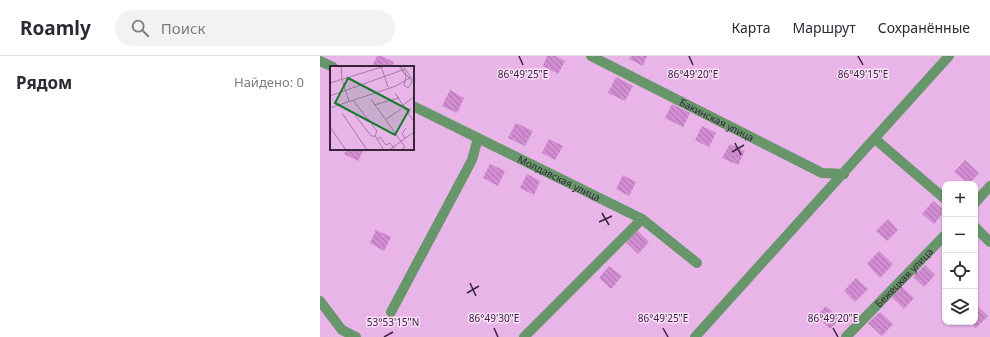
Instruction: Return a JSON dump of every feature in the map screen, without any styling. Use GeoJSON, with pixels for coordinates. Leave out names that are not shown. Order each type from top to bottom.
{"type":"FeatureCollection","features":[{"type":"Feature","properties":{"kind":"street","name":"Бакинская улица"},"geometry":{"type":"LineString","coordinates":[[592,56],[822,173],[844,174]]}},
{"type":"Feature","properties":{"kind":"street"},"geometry":{"type":"LineString","coordinates":[[696,337],[949,56]]}},
{"type":"Feature","properties":{"kind":"street"},"geometry":{"type":"LineString","coordinates":[[320,61],[331,66]]}},
{"type":"Feature","properties":{"kind":"street","name":"Молдавская улица"},"geometry":{"type":"LineString","coordinates":[[414,106],[642,219],[697,263]]}},
{"type":"Feature","properties":{"kind":"street"},"geometry":{"type":"LineString","coordinates":[[391,312],[472,160],[478,138]]}},
{"type":"Feature","properties":{"kind":"street"},"geometry":{"type":"LineString","coordinates":[[875,139],[942,196]]}},
{"type":"Feature","properties":{"kind":"street"},"geometry":{"type":"LineString","coordinates":[[978,200],[990,186]]}},
{"type":"Feature","properties":{"kind":"street"},"geometry":{"type":"LineString","coordinates":[[524,337],[642,219]]}},
{"type":"Feature","properties":{"kind":"street"},"geometry":{"type":"LineString","coordinates":[[978,230],[990,242]]}},
{"type":"Feature","properties":{"kind":"street","name":"Бежецкая улица"},"geometry":{"type":"LineString","coordinates":[[846,337],[942,238]]}},
{"type":"Feature","properties":{"kind":"street"},"geometry":{"type":"LineString","coordinates":[[320,301],[340,333],[356,337]]}},
{"type":"Feature","properties":{"kind":"building"},"geometry":{"type":"Polygon","coordinates":[[[377,56],[381,56],[394,62],[392,66],[372,66],[377,56]]]}},
{"type":"Feature","properties":{"kind":"building"},"geometry":{"type":"Polygon","coordinates":[[[547,56],[556,56],[565,61],[558,74],[543,66],[547,56]]]}},
{"type":"Feature","properties":{"kind":"building"},"geometry":{"type":"Polygon","coordinates":[[[631,56],[647,56],[643,66],[629,59],[631,56]]]}},
{"type":"Feature","properties":{"kind":"building"},"geometry":{"type":"Polygon","coordinates":[[[616,77],[633,86],[625,101],[608,93],[616,77]]]}},
{"type":"Feature","properties":{"kind":"building"},"geometry":{"type":"Polygon","coordinates":[[[450,90],[464,98],[457,113],[442,106],[450,90]]]}},
{"type":"Feature","properties":{"kind":"building"},"geometry":{"type":"Polygon","coordinates":[[[672,104],[690,113],[683,127],[665,118],[672,104]]]}},
{"type":"Feature","properties":{"kind":"building"},"geometry":{"type":"Polygon","coordinates":[[[516,123],[533,131],[525,146],[508,138],[516,123]]]}},
{"type":"Feature","properties":{"kind":"building"},"geometry":{"type":"Polygon","coordinates":[[[702,126],[716,133],[709,147],[695,140],[702,126]]]}},
{"type":"Feature","properties":{"kind":"building"},"geometry":{"type":"Polygon","coordinates":[[[549,139],[563,146],[555,160],[542,153],[549,139]]]}},
{"type":"Feature","properties":{"kind":"building"},"geometry":{"type":"Polygon","coordinates":[[[730,144],[745,151],[738,165],[722,158],[730,144]]]}},
{"type":"Feature","properties":{"kind":"building"},"geometry":{"type":"Polygon","coordinates":[[[346,150],[364,150],[358,161],[344,154],[346,150]]]}},
{"type":"Feature","properties":{"kind":"building"},"geometry":{"type":"Polygon","coordinates":[[[965,160],[979,173],[972,181],[965,181],[954,172],[965,160]]]}},
{"type":"Feature","properties":{"kind":"building"},"geometry":{"type":"Polygon","coordinates":[[[490,164],[505,171],[498,186],[483,178],[490,164]]]}},
{"type":"Feature","properties":{"kind":"building"},"geometry":{"type":"Polygon","coordinates":[[[527,174],[540,181],[534,195],[520,188],[527,174]]]}},
{"type":"Feature","properties":{"kind":"building"},"geometry":{"type":"Polygon","coordinates":[[[623,175],[636,182],[629,196],[616,189],[623,175]]]}},
{"type":"Feature","properties":{"kind":"building"},"geometry":{"type":"Polygon","coordinates":[[[933,201],[942,208],[942,215],[934,224],[922,214],[933,201]]]}},
{"type":"Feature","properties":{"kind":"building"},"geometry":{"type":"Polygon","coordinates":[[[888,219],[898,230],[887,241],[876,231],[888,219]]]}},
{"type":"Feature","properties":{"kind":"building"},"geometry":{"type":"Polygon","coordinates":[[[376,230],[391,237],[384,251],[370,243],[376,230]]]}},
{"type":"Feature","properties":{"kind":"building"},"geometry":{"type":"Polygon","coordinates":[[[637,230],[649,242],[638,254],[626,242],[637,230]]]}},
{"type":"Feature","properties":{"kind":"building"},"geometry":{"type":"Polygon","coordinates":[[[879,251],[893,264],[880,278],[867,264],[879,251]]]}},
{"type":"Feature","properties":{"kind":"building"},"geometry":{"type":"Polygon","coordinates":[[[925,265],[935,275],[924,287],[913,277],[925,265]]]}},
{"type":"Feature","properties":{"kind":"building"},"geometry":{"type":"Polygon","coordinates":[[[609,266],[622,276],[611,289],[599,278],[609,266]]]}},
{"type":"Feature","properties":{"kind":"building"},"geometry":{"type":"Polygon","coordinates":[[[856,278],[868,289],[855,302],[844,291],[856,278]]]}},
{"type":"Feature","properties":{"kind":"building"},"geometry":{"type":"Polygon","coordinates":[[[902,287],[914,298],[904,309],[892,297],[902,287]]]}},
{"type":"Feature","properties":{"kind":"building"},"geometry":{"type":"Polygon","coordinates":[[[826,306],[840,319],[830,329],[817,316],[826,306]]]}},
{"type":"Feature","properties":{"kind":"building"},"geometry":{"type":"Polygon","coordinates":[[[978,307],[988,316],[976,328],[973,325],[978,325],[978,307]]]}},
{"type":"Feature","properties":{"kind":"building"},"geometry":{"type":"Polygon","coordinates":[[[880,312],[893,324],[882,336],[868,323],[880,312]]]}}]}
